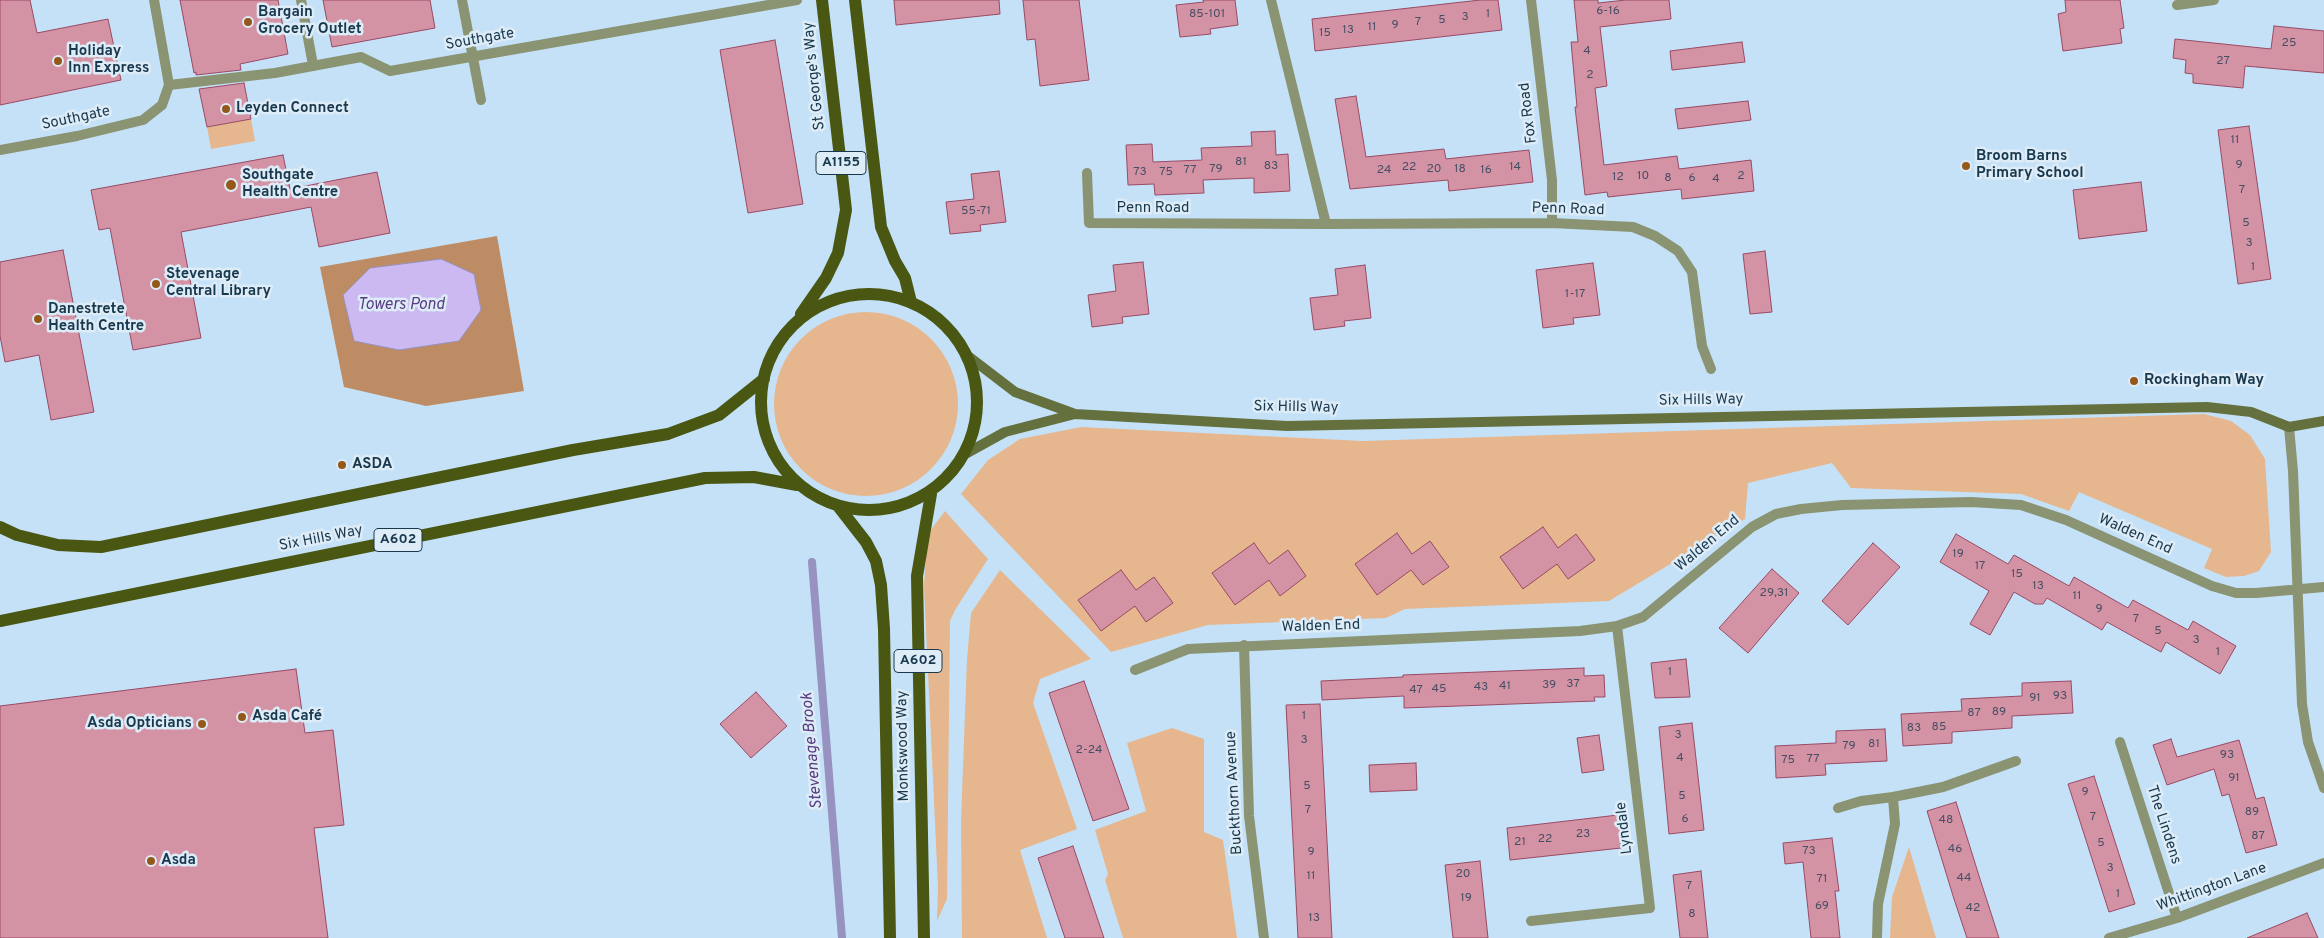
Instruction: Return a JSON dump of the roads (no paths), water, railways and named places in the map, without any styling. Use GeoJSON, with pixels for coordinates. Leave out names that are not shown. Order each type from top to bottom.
{"type":"FeatureCollection","features":[{"type":"Feature","properties":{"kind":"main road","name":"St George's Way"},"geometry":{"type":"LineString","coordinates":[[799,316],[826,278],[838,253],[846,210],[822,0]]}},
{"type":"Feature","properties":{"kind":"main road","name":"A1155"},"geometry":{"type":"LineString","coordinates":[[855,0],[881,227],[895,261],[905,278],[911,302]]}},
{"type":"Feature","properties":{"kind":"main road","name":"A602"},"geometry":{"type":"LineString","coordinates":[[886,295],[911,302],[931,315],[954,335],[968,356],[976,389],[976,419],[967,453],[931,494],[915,504],[893,508],[857,510],[838,506],[797,485],[773,449],[766,429],[762,406],[764,379],[770,356],[781,337],[799,316],[822,304],[850,297],[886,295]]}},
{"type":"Feature","properties":{"kind":"main road"},"geometry":{"type":"LineString","coordinates":[[0,527],[16,535],[58,545],[100,547],[573,450],[668,434],[719,415],[764,379]]}},
{"type":"Feature","properties":{"kind":"main road","name":"Six Hills Way"},"geometry":{"type":"LineString","coordinates":[[0,621],[706,478],[754,477],[797,485]]}},
{"type":"Feature","properties":{"kind":"main road","name":"Monkswood Way"},"geometry":{"type":"LineString","coordinates":[[924,938],[917,576],[931,494]]}},
{"type":"Feature","properties":{"kind":"main road","name":"Monkswood Way"},"geometry":{"type":"LineString","coordinates":[[838,506],[866,542],[876,561],[880,585],[884,628],[890,938]]}},
{"type":"Feature","properties":{"kind":"street"},"geometry":{"type":"LineString","coordinates":[[154,0],[169,85]]}},
{"type":"Feature","properties":{"kind":"street"},"geometry":{"type":"LineString","coordinates":[[301,0],[313,65]]}},
{"type":"Feature","properties":{"kind":"street"},"geometry":{"type":"LineString","coordinates":[[462,0],[481,100]]}},
{"type":"Feature","properties":{"kind":"street","name":"Southgate"},"geometry":{"type":"LineString","coordinates":[[0,150],[77,136],[143,120],[162,105],[169,85],[275,73],[361,57],[390,71],[797,0]]}},
{"type":"Feature","properties":{"kind":"street"},"geometry":{"type":"LineString","coordinates":[[1271,0],[1326,224]]}},
{"type":"Feature","properties":{"kind":"street","name":"Fox Road"},"geometry":{"type":"LineString","coordinates":[[1531,0],[1552,180],[1552,223]]}},
{"type":"Feature","properties":{"kind":"street"},"geometry":{"type":"LineString","coordinates":[[2178,5],[2214,0]]}},
{"type":"Feature","properties":{"kind":"street","name":"Penn Road"},"geometry":{"type":"LineString","coordinates":[[1087,173],[1090,224],[1552,223],[1632,227],[1655,236],[1678,251],[1692,272],[1702,346],[1711,368]]}},
{"type":"Feature","properties":{"kind":"street","name":"Six Hills Way"},"geometry":{"type":"LineString","coordinates":[[968,356],[1015,392],[1075,414],[1287,426],[2207,406],[2251,412],[2289,427]]}},
{"type":"Feature","properties":{"kind":"street","name":"Six Hills Way"},"geometry":{"type":"LineString","coordinates":[[967,453],[1005,432],[1075,414]]}},
{"type":"Feature","properties":{"kind":"street"},"geometry":{"type":"LineString","coordinates":[[2324,421],[2289,427],[2293,471],[2296,590],[2302,704],[2308,742],[2324,788]]}},
{"type":"Feature","properties":{"kind":"street","name":"Walden End"},"geometry":{"type":"LineString","coordinates":[[1135,670],[1188,649],[1244,645],[1580,632],[1617,626],[1643,617],[1752,526],[1776,514],[1801,508],[1842,505],[1971,502],[2021,505],[2066,520],[2212,586],[2236,593],[2324,587]]}},
{"type":"Feature","properties":{"kind":"street","name":"Lyndale"},"geometry":{"type":"LineString","coordinates":[[1531,921],[1650,908],[1617,626]]}},
{"type":"Feature","properties":{"kind":"street","name":"Buckthorn Avenue"},"geometry":{"type":"LineString","coordinates":[[1244,645],[1249,816],[1264,938]]}},
{"type":"Feature","properties":{"kind":"street","name":"The Lindens"},"geometry":{"type":"LineString","coordinates":[[2120,742],[2178,918]]}},
{"type":"Feature","properties":{"kind":"street"},"geometry":{"type":"LineString","coordinates":[[1838,808],[1861,801],[1943,787],[2016,761]]}},
{"type":"Feature","properties":{"kind":"street"},"geometry":{"type":"LineString","coordinates":[[1877,938],[1878,904],[1895,824],[1893,797]]}},
{"type":"Feature","properties":{"kind":"street","name":"Whittington Lane"},"geometry":{"type":"LineString","coordinates":[[2109,938],[2178,918],[2324,863]]}},
{"type":"Feature","properties":{"kind":"water","name":"Towers Pond"},"geometry":{"type":"Polygon","coordinates":[[[441,259],[474,274],[481,310],[459,341],[399,350],[354,341],[343,295],[370,268],[441,259]]]}},
{"type":"Feature","properties":{"kind":"waterway","name":"Stevenage Brook"},"geometry":{"type":"LineString","coordinates":[[812,562],[842,938]]}},
{"type":"Feature","properties":{"kind":"place","name":"Bargain Grocery Outlet"},"geometry":{"type":"Point","coordinates":[248,22]}},
{"type":"Feature","properties":{"kind":"place","name":"Holiday Inn Express"},"geometry":{"type":"Point","coordinates":[58,61]}},
{"type":"Feature","properties":{"kind":"place","name":"Leyden Connect"},"geometry":{"type":"Point","coordinates":[226,109]}},
{"type":"Feature","properties":{"kind":"place","name":"Broom Barns Primary School"},"geometry":{"type":"Point","coordinates":[1966,166]}},
{"type":"Feature","properties":{"kind":"place","name":"Southgate Health Centre"},"geometry":{"type":"Point","coordinates":[231,185]}},
{"type":"Feature","properties":{"kind":"place","name":"Stevenage Central Library"},"geometry":{"type":"Point","coordinates":[156,284]}},
{"type":"Feature","properties":{"kind":"place","name":"Danestrete Health Centre"},"geometry":{"type":"Point","coordinates":[38,319]}},
{"type":"Feature","properties":{"kind":"place","name":"Rockingham Way"},"geometry":{"type":"Point","coordinates":[2134,381]}},
{"type":"Feature","properties":{"kind":"place","name":"ASDA"},"geometry":{"type":"Point","coordinates":[342,465]}},
{"type":"Feature","properties":{"kind":"place","name":"Asda Café"},"geometry":{"type":"Point","coordinates":[242,717]}},
{"type":"Feature","properties":{"kind":"place","name":"Asda Opticians"},"geometry":{"type":"Point","coordinates":[202,724]}},
{"type":"Feature","properties":{"kind":"place","name":"Asda"},"geometry":{"type":"Point","coordinates":[151,861]}}]}
